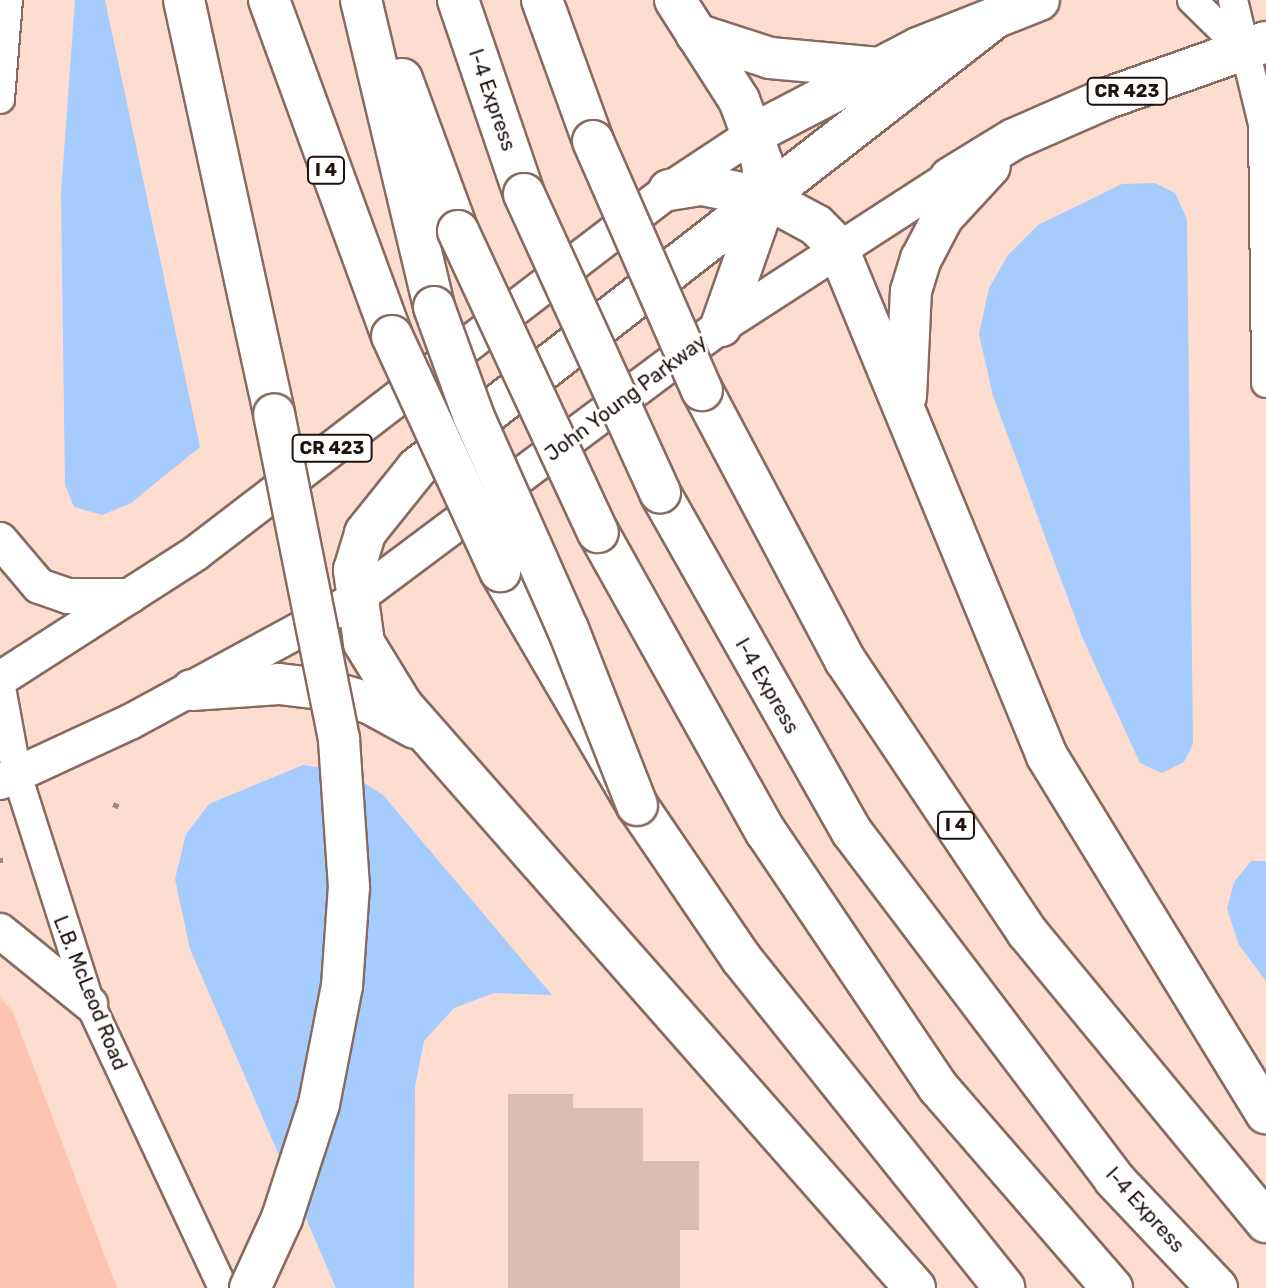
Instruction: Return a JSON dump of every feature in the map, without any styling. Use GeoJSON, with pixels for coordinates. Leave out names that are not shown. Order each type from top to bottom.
{"type":"FeatureCollection","features":[{"type":"Feature","properties":{"kind":"highway"},"geometry":{"type":"LineString","coordinates":[[184,0],[274,414],[339,739],[349,887],[339,1008],[319,1104],[282,1218],[250,1288]]}},
{"type":"Feature","properties":{"kind":"highway","name":"I 4"},"geometry":{"type":"LineString","coordinates":[[269,0],[392,336],[500,571],[637,805],[768,994],[1004,1288]]}},
{"type":"Feature","properties":{"kind":"highway"},"geometry":{"type":"LineString","coordinates":[[361,0],[434,307],[473,415],[568,629],[637,805]]}},
{"type":"Feature","properties":{"kind":"highway"},"geometry":{"type":"LineString","coordinates":[[373,0],[458,231],[598,532],[766,832],[938,1087],[1112,1288]]}},
{"type":"Feature","properties":{"kind":"highway","name":"I-4 Express"},"geometry":{"type":"LineString","coordinates":[[458,0],[524,194],[660,493],[852,832],[1114,1179],[1217,1288]]}},
{"type":"Feature","properties":{"kind":"highway","name":"I 4"},"geometry":{"type":"LineString","coordinates":[[542,0],[593,141],[702,390],[845,660],[1027,932],[1266,1222]]}},
{"type":"Feature","properties":{"kind":"highway"},"geometry":{"type":"LineString","coordinates":[[675,0],[755,133],[766,198],[721,326]]}},
{"type":"Feature","properties":{"kind":"highway","name":"CR 423"},"geometry":{"type":"LineString","coordinates":[[755,133],[879,68],[1001,13],[1039,0]]}},
{"type":"Feature","properties":{"kind":"highway"},"geometry":{"type":"LineString","coordinates":[[915,1288],[435,741],[378,671],[353,601],[354,570],[365,533],[417,468],[1001,13]]}},
{"type":"Feature","properties":{"kind":"highway"},"geometry":{"type":"LineString","coordinates":[[696,34],[770,58],[879,68]]}},
{"type":"Feature","properties":{"kind":"highway","name":"John Young Parkway"},"geometry":{"type":"LineString","coordinates":[[950,178],[1014,139],[1254,46]]}},
{"type":"Feature","properties":{"kind":"highway"},"geometry":{"type":"LineString","coordinates":[[906,422],[906,342],[921,259],[943,217],[1014,139]]}},
{"type":"Feature","properties":{"kind":"highway"},"geometry":{"type":"LineString","coordinates":[[669,190],[702,185],[766,198],[816,225],[837,246],[906,422],[1047,756],[1266,1113]]}},
{"type":"Feature","properties":{"kind":"highway"},"geometry":{"type":"LineString","coordinates":[[192,690],[279,684],[321,689],[369,703],[435,741]]}},
{"type":"Feature","properties":{"kind":"main road","name":"CR 423"},"geometry":{"type":"LineString","coordinates":[[0,680],[196,553],[669,190],[755,133]]}},
{"type":"Feature","properties":{"kind":"main road","name":"John Young Parkway"},"geometry":{"type":"LineString","coordinates":[[9,778],[192,690],[353,601],[721,326],[837,246],[950,178]]}},
{"type":"Feature","properties":{"kind":"main road"},"geometry":{"type":"LineString","coordinates":[[0,540],[39,586],[68,596],[130,596]]}},
{"type":"Feature","properties":{"kind":"main road"},"geometry":{"type":"LineString","coordinates":[[0,931],[90,1004]]}},
{"type":"Feature","properties":{"kind":"street"},"geometry":{"type":"LineString","coordinates":[[0,99],[8,0]]}},
{"type":"Feature","properties":{"kind":"street"},"geometry":{"type":"LineString","coordinates":[[1192,0],[1254,46]]}},
{"type":"Feature","properties":{"kind":"street"},"geometry":{"type":"LineString","coordinates":[[1233,0],[1254,46],[1263,124],[1266,383]]}},
{"type":"Feature","properties":{"kind":"street","name":"L.B. McLeod Road"},"geometry":{"type":"LineString","coordinates":[[0,680],[9,778],[90,1004],[223,1288]]}},
{"type":"Feature","properties":{"kind":"shaded area"},"geometry":{"type":"Polygon","coordinates":[[[0,998],[12,1010],[117,1288],[0,1288],[0,998]]]}},
{"type":"Feature","properties":{"kind":"water"},"geometry":{"type":"Polygon","coordinates":[[[75,0],[105,0],[200,447],[131,503],[102,515],[74,507],[65,485],[61,193],[75,0]]]}},
{"type":"Feature","properties":{"kind":"water"},"geometry":{"type":"Polygon","coordinates":[[[1155,183],[1175,193],[1187,219],[1193,744],[1184,762],[1162,773],[1140,763],[1083,639],[993,396],[979,334],[989,288],[1008,255],[1038,225],[1122,184],[1155,183]]]}},
{"type":"Feature","properties":{"kind":"water"},"geometry":{"type":"Polygon","coordinates":[[[303,765],[346,771],[383,795],[552,995],[494,993],[454,1008],[424,1041],[415,1086],[414,1288],[336,1288],[190,949],[175,879],[186,834],[209,804],[303,765]]]}},
{"type":"Feature","properties":{"kind":"water"},"geometry":{"type":"Polygon","coordinates":[[[1251,861],[1266,861],[1266,981],[1239,945],[1227,909],[1234,882],[1251,861]]]}},
{"type":"Feature","properties":{"kind":"building"},"geometry":{"type":"Polygon","coordinates":[[[508,1094],[573,1094],[573,1108],[643,1108],[643,1161],[699,1161],[699,1230],[680,1230],[680,1288],[508,1288],[508,1094]]]}}]}
